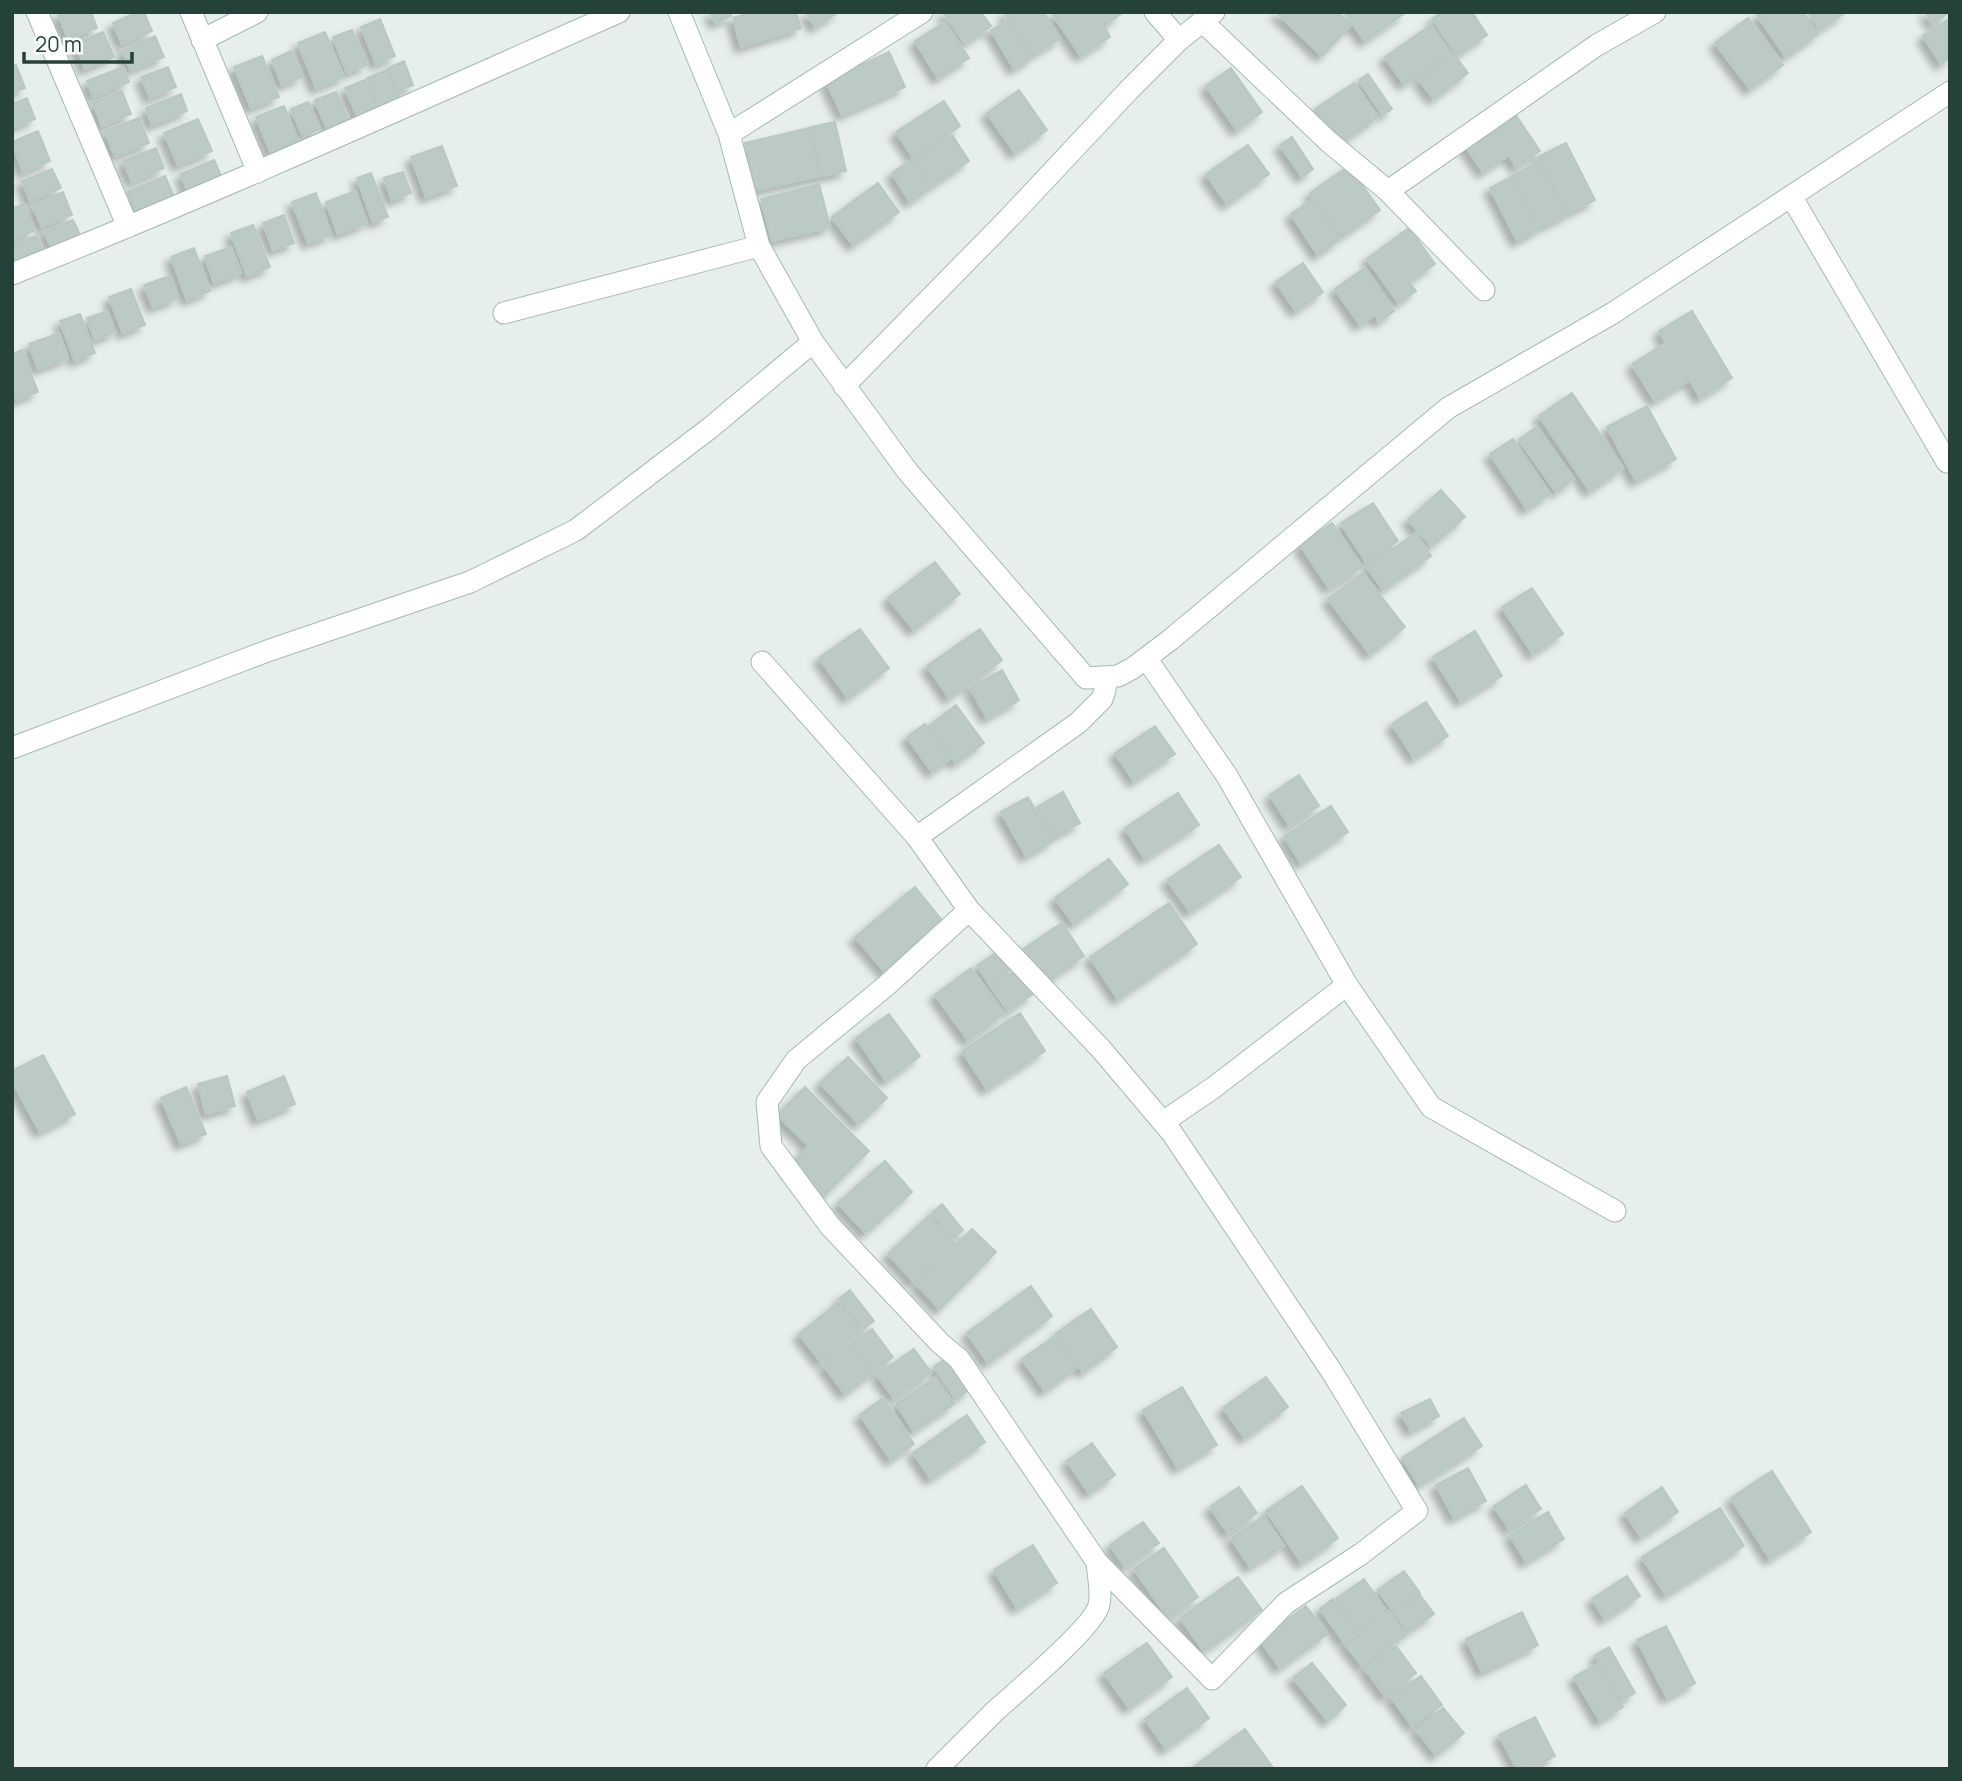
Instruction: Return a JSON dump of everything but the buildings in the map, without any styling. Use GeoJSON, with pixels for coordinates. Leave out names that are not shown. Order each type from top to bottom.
{"type":"FeatureCollection","features":[{"type":"Feature","properties":{"kind":"street"},"geometry":{"type":"LineString","coordinates":[[37,12],[128,227]]}},
{"type":"Feature","properties":{"kind":"street"},"geometry":{"type":"LineString","coordinates":[[191,12],[258,172]]}},
{"type":"Feature","properties":{"kind":"street"},"geometry":{"type":"LineString","coordinates":[[202,40],[257,12]]}},
{"type":"Feature","properties":{"kind":"street"},"geometry":{"type":"LineString","coordinates":[[12,274],[258,172],[619,12]]}},
{"type":"Feature","properties":{"kind":"street"},"geometry":{"type":"LineString","coordinates":[[679,12],[729,134],[759,246],[813,342],[908,472],[1086,678],[1118,676],[1146,658],[1448,408],[1613,313],[1950,92]]}},
{"type":"Feature","properties":{"kind":"street"},"geometry":{"type":"LineString","coordinates":[[729,134],[922,12]]}},
{"type":"Feature","properties":{"kind":"street"},"geometry":{"type":"LineString","coordinates":[[1155,12],[1179,40]]}},
{"type":"Feature","properties":{"kind":"street"},"geometry":{"type":"LineString","coordinates":[[1388,191],[1597,45],[1655,12]]}},
{"type":"Feature","properties":{"kind":"street"},"geometry":{"type":"LineString","coordinates":[[845,386],[1128,91],[1179,40],[1208,17],[1329,142],[1388,191],[1484,290]]}},
{"type":"Feature","properties":{"kind":"street"},"geometry":{"type":"LineString","coordinates":[[1791,196],[1947,462]]}},
{"type":"Feature","properties":{"kind":"street"},"geometry":{"type":"LineString","coordinates":[[504,313],[759,246]]}},
{"type":"Feature","properties":{"kind":"street"},"geometry":{"type":"LineString","coordinates":[[12,748],[270,650],[470,582],[576,530],[710,428],[813,342]]}},
{"type":"Feature","properties":{"kind":"street"},"geometry":{"type":"LineString","coordinates":[[1146,658],[1227,776],[1346,985],[1431,1107],[1615,1212]]}},
{"type":"Feature","properties":{"kind":"street"},"geometry":{"type":"LineString","coordinates":[[762,662],[917,837],[969,910],[1101,1049],[1163,1122],[1332,1372],[1417,1511],[1361,1554],[1286,1603],[1212,1679],[1097,1562],[959,1359],[916,1319],[830,1226],[771,1146],[767,1101],[796,1060],[887,985],[969,910]]}},
{"type":"Feature","properties":{"kind":"street"},"geometry":{"type":"LineString","coordinates":[[917,837],[1078,723],[1102,699],[1106,678]]}},
{"type":"Feature","properties":{"kind":"street"},"geometry":{"type":"LineString","coordinates":[[1163,1122],[1213,1088],[1346,985]]}},
{"type":"Feature","properties":{"kind":"street"},"geometry":{"type":"LineString","coordinates":[[937,1769],[1094,1616],[1099,1606],[1100,1588],[1097,1562]]}}]}
